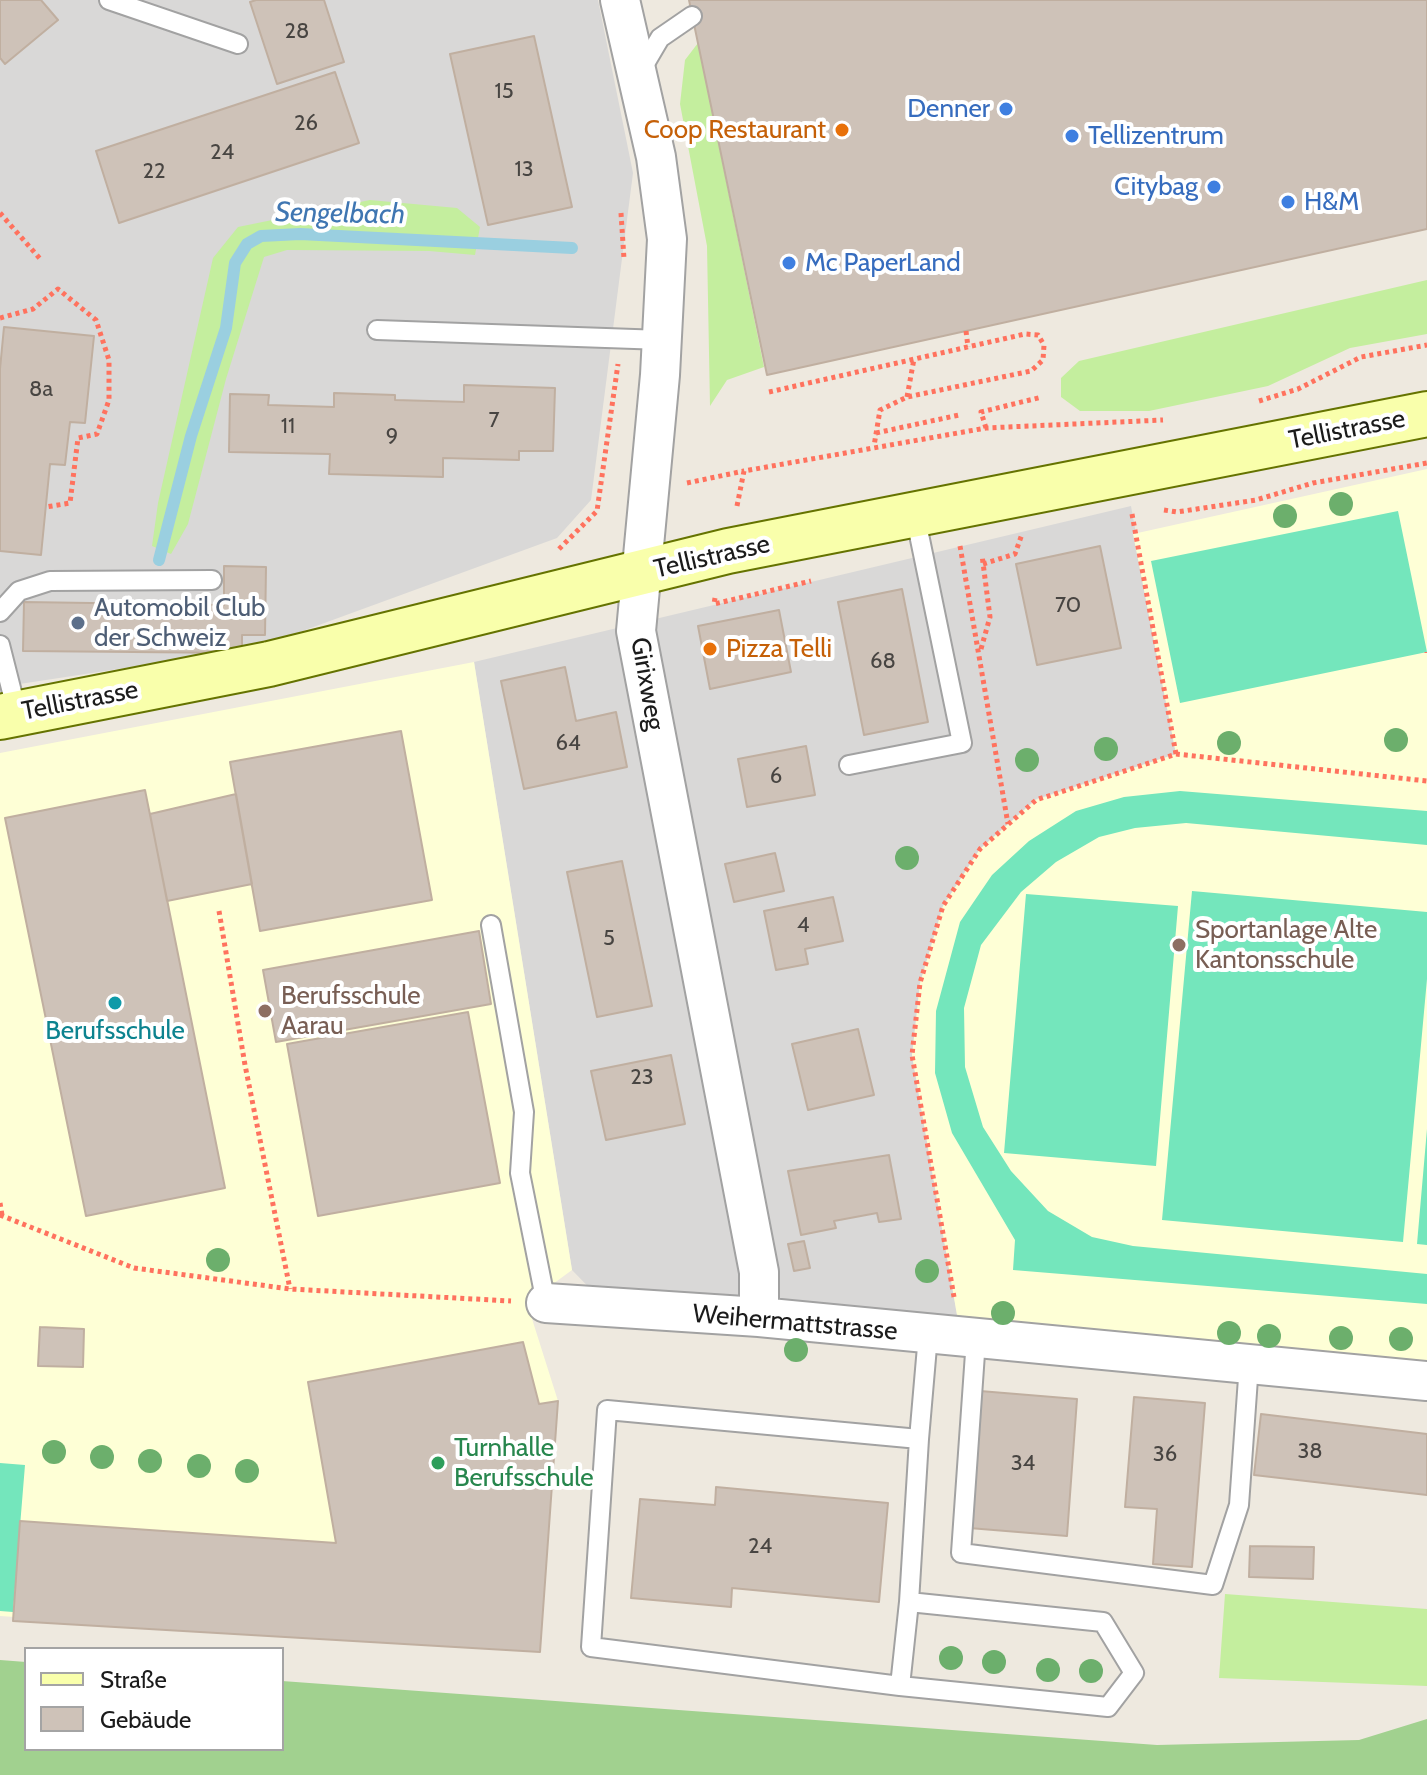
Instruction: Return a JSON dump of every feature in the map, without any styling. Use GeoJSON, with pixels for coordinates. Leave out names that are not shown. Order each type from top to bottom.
{"type":"FeatureCollection","features":[{"type":"Feature","properties":{"kind":"main road","name":"Tellistrasse"},"geometry":{"type":"LineString","coordinates":[[8,714],[269,664],[728,551],[1427,414]]}},
{"type":"Feature","properties":{"kind":"street","name":"Girixweg"},"geometry":{"type":"LineString","coordinates":[[620,0],[656,157],[667,239],[663,340],[636,631],[759,1272],[759,1317]]}},
{"type":"Feature","properties":{"kind":"street","name":"Weihermattstrasse"},"geometry":{"type":"LineString","coordinates":[[546,1303],[759,1317],[1427,1381]]}},
{"type":"Feature","properties":{"kind":"lane"},"geometry":{"type":"LineString","coordinates":[[109,0],[238,44]]}},
{"type":"Feature","properties":{"kind":"lane"},"geometry":{"type":"LineString","coordinates":[[639,75],[660,38],[692,16]]}},
{"type":"Feature","properties":{"kind":"lane"},"geometry":{"type":"LineString","coordinates":[[377,330],[663,340]]}},
{"type":"Feature","properties":{"kind":"lane"},"geometry":{"type":"LineString","coordinates":[[849,765],[962,743],[915,515]]}},
{"type":"Feature","properties":{"kind":"lane"},"geometry":{"type":"LineString","coordinates":[[0,612],[19,591],[50,581],[212,580]]}},
{"type":"Feature","properties":{"kind":"lane"},"geometry":{"type":"LineString","coordinates":[[0,645],[8,714]]}},
{"type":"Feature","properties":{"kind":"lane"},"geometry":{"type":"LineString","coordinates":[[491,925],[524,1112],[520,1173],[546,1303]]}},
{"type":"Feature","properties":{"kind":"lane"},"geometry":{"type":"LineString","coordinates":[[955,1337],[961,1553],[1213,1585],[1239,1505],[1249,1364]]}},
{"type":"Feature","properties":{"kind":"lane"},"geometry":{"type":"LineString","coordinates":[[900,1686],[909,1602],[919,1439],[955,1337]]}},
{"type":"Feature","properties":{"kind":"lane"},"geometry":{"type":"LineString","coordinates":[[909,1602],[1103,1622],[1134,1673],[1108,1707],[900,1686],[591,1647],[607,1410],[919,1439]]}},
{"type":"Feature","properties":{"kind":"path"},"geometry":{"type":"LineString","coordinates":[[621,211],[625,269]]}},
{"type":"Feature","properties":{"kind":"path"},"geometry":{"type":"LineString","coordinates":[[0,213],[42,261]]}},
{"type":"Feature","properties":{"kind":"path"},"geometry":{"type":"LineString","coordinates":[[0,318],[33,309],[58,289],[96,320],[109,360],[109,400],[97,434],[78,438],[70,503],[46,507]]}},
{"type":"Feature","properties":{"kind":"path"},"geometry":{"type":"LineString","coordinates":[[966,331],[968,347]]}},
{"type":"Feature","properties":{"kind":"path"},"geometry":{"type":"LineString","coordinates":[[769,392],[1025,334],[1038,335],[1044,345],[1043,360],[1031,371],[907,397],[880,410],[874,446]]}},
{"type":"Feature","properties":{"kind":"path"},"geometry":{"type":"LineString","coordinates":[[597,511],[622,339]]}},
{"type":"Feature","properties":{"kind":"path"},"geometry":{"type":"LineString","coordinates":[[907,397],[914,359]]}},
{"type":"Feature","properties":{"kind":"path"},"geometry":{"type":"LineString","coordinates":[[986,428],[981,412],[1042,397]]}},
{"type":"Feature","properties":{"kind":"path"},"geometry":{"type":"LineString","coordinates":[[876,433],[959,415]]}},
{"type":"Feature","properties":{"kind":"path"},"geometry":{"type":"LineString","coordinates":[[1162,510],[1177,512],[1256,500],[1313,483],[1427,463]]}},
{"type":"Feature","properties":{"kind":"path"},"geometry":{"type":"LineString","coordinates":[[647,491],[744,471]]}},
{"type":"Feature","properties":{"kind":"path"},"geometry":{"type":"LineString","coordinates":[[1131,506],[1176,754]]}},
{"type":"Feature","properties":{"kind":"path"},"geometry":{"type":"LineString","coordinates":[[983,564],[1015,554],[1023,531]]}},
{"type":"Feature","properties":{"kind":"path"},"geometry":{"type":"LineString","coordinates":[[960,545],[1008,824]]}},
{"type":"Feature","properties":{"kind":"path"},"geometry":{"type":"LineString","coordinates":[[980,652],[990,617],[982,555]]}},
{"type":"Feature","properties":{"kind":"path"},"geometry":{"type":"LineString","coordinates":[[955,1337],[912,1055],[920,983],[943,906],[980,849],[1036,800],[1176,754],[1427,781]]}},
{"type":"Feature","properties":{"kind":"path"},"geometry":{"type":"LineString","coordinates":[[219,911],[290,1289]]}},
{"type":"Feature","properties":{"kind":"path"},"geometry":{"type":"LineString","coordinates":[[0,1203],[1,1216],[134,1268],[290,1289],[546,1303]]}},
{"type":"Feature","properties":{"kind":"shaded area"},"geometry":{"type":"Polygon","coordinates":[[[0,0],[598,0],[633,173],[591,500],[557,538],[256,648],[0,687],[0,0]]]}},
{"type":"Feature","properties":{"kind":"shaded area","name":"Sportanlage Alte Kantonsschule"},"geometry":{"type":"Polygon","coordinates":[[[1427,469],[1427,1381],[961,1338],[912,1055],[920,983],[943,906],[980,849],[1036,800],[1176,754],[1133,534],[1427,469]]]}},
{"type":"Feature","properties":{"kind":"shaded area"},"geometry":{"type":"Polygon","coordinates":[[[1131,506],[1176,754],[1036,799],[980,849],[943,906],[912,1055],[961,1338],[609,1308],[572,1270],[474,662],[1131,506]]]}},
{"type":"Feature","properties":{"kind":"shaded area","name":"Berufsschule Aarau"},"geometry":{"type":"Polygon","coordinates":[[[474,662],[572,1270],[527,1303],[558,1401],[540,1652],[0,1616],[0,753],[474,662]]]}},
{"type":"Feature","properties":{"kind":"green space"},"geometry":{"type":"Polygon","coordinates":[[[698,43],[764,367],[727,380],[710,406],[707,246],[680,104],[685,60],[698,43]]]}},
{"type":"Feature","properties":{"kind":"green space"},"geometry":{"type":"Polygon","coordinates":[[[370,200],[457,208],[480,227],[475,255],[429,251],[287,250],[264,257],[226,379],[188,524],[171,554],[152,546],[158,503],[213,258],[238,227],[370,200]]]}},
{"type":"Feature","properties":{"kind":"green space"},"geometry":{"type":"Polygon","coordinates":[[[1427,280],[1427,334],[1350,348],[1268,386],[1149,411],[1080,411],[1061,397],[1061,378],[1079,361],[1427,280]]]}},
{"type":"Feature","properties":{"kind":"green space"},"geometry":{"type":"Polygon","coordinates":[[[1398,511],[1427,652],[1180,703],[1151,561],[1398,511]]]}},
{"type":"Feature","properties":{"kind":"green space"},"geometry":{"type":"Polygon","coordinates":[[[1180,791],[1427,811],[1427,845],[1186,823],[1135,828],[1099,837],[1056,862],[1021,892],[981,945],[964,1008],[965,1067],[983,1127],[1011,1171],[1048,1211],[1092,1237],[1133,1246],[1427,1274],[1427,1304],[1013,1270],[1015,1240],[952,1133],[935,1073],[936,1011],[960,922],[992,875],[1029,841],[1076,811],[1124,797],[1180,791]]]}},
{"type":"Feature","properties":{"kind":"green space"},"geometry":{"type":"Polygon","coordinates":[[[1192,891],[1427,912],[1427,979],[1403,1242],[1162,1220],[1192,891]]]}},
{"type":"Feature","properties":{"kind":"green space"},"geometry":{"type":"Polygon","coordinates":[[[1026,894],[1178,906],[1156,1166],[1004,1153],[1026,894]]]}},
{"type":"Feature","properties":{"kind":"green space"},"geometry":{"type":"Polygon","coordinates":[[[1427,1129],[1427,1245],[1417,1244],[1427,1129]]]}},
{"type":"Feature","properties":{"kind":"green space"},"geometry":{"type":"Polygon","coordinates":[[[0,1463],[25,1465],[13,1612],[0,1611],[0,1463]]]}},
{"type":"Feature","properties":{"kind":"green space"},"geometry":{"type":"Polygon","coordinates":[[[1225,1594],[1427,1609],[1427,1686],[1219,1678],[1225,1594]]]}},
{"type":"Feature","properties":{"kind":"green space"},"geometry":{"type":"Polygon","coordinates":[[[0,1660],[24,1662],[24,1751],[284,1751],[284,1681],[1157,1745],[1359,1740],[1427,1719],[1427,1775],[0,1775],[0,1660]]]}},
{"type":"Feature","properties":{"kind":"building"},"geometry":{"type":"Polygon","coordinates":[[[0,0],[41,0],[58,20],[5,64],[0,58],[0,0]]]}},
{"type":"Feature","properties":{"kind":"building"},"geometry":{"type":"Polygon","coordinates":[[[324,0],[344,62],[277,84],[250,2],[324,0]]]}},
{"type":"Feature","properties":{"kind":"building","name":"Tellizentrum"},"geometry":{"type":"Polygon","coordinates":[[[689,0],[1427,0],[1427,229],[767,375],[689,0]]]}},
{"type":"Feature","properties":{"kind":"building"},"geometry":{"type":"Polygon","coordinates":[[[534,36],[572,207],[488,225],[450,54],[534,36]]]}},
{"type":"Feature","properties":{"kind":"building"},"geometry":{"type":"Polygon","coordinates":[[[335,72],[359,143],[119,223],[96,151],[335,72]]]}},
{"type":"Feature","properties":{"kind":"building"},"geometry":{"type":"Polygon","coordinates":[[[4,327],[94,336],[85,423],[70,422],[65,465],[50,464],[41,555],[0,551],[0,369],[4,327]]]}},
{"type":"Feature","properties":{"kind":"building"},"geometry":{"type":"Polygon","coordinates":[[[464,385],[555,388],[553,451],[519,451],[519,460],[443,458],[443,477],[329,474],[330,454],[229,452],[230,394],[269,395],[268,405],[334,407],[334,393],[395,395],[395,400],[464,402],[464,385]]]}},
{"type":"Feature","properties":{"kind":"building"},"geometry":{"type":"Polygon","coordinates":[[[1100,546],[1121,648],[1037,665],[1016,564],[1100,546]]]}},
{"type":"Feature","properties":{"kind":"building"},"geometry":{"type":"Polygon","coordinates":[[[224,566],[266,567],[265,635],[242,635],[242,653],[23,651],[24,602],[224,605],[224,566]]]}},
{"type":"Feature","properties":{"kind":"building"},"geometry":{"type":"Polygon","coordinates":[[[902,589],[928,722],[864,735],[838,602],[902,589]]]}},
{"type":"Feature","properties":{"kind":"building"},"geometry":{"type":"Polygon","coordinates":[[[779,610],[791,672],[710,689],[698,626],[779,610]]]}},
{"type":"Feature","properties":{"kind":"building"},"geometry":{"type":"Polygon","coordinates":[[[565,667],[576,721],[616,712],[627,767],[524,789],[501,681],[565,667]]]}},
{"type":"Feature","properties":{"kind":"building"},"geometry":{"type":"Polygon","coordinates":[[[401,731],[432,900],[260,931],[230,762],[401,731]]]}},
{"type":"Feature","properties":{"kind":"building"},"geometry":{"type":"Polygon","coordinates":[[[806,746],[815,795],[747,807],[738,759],[806,746]]]}},
{"type":"Feature","properties":{"kind":"building","name":"Berufsschule"},"geometry":{"type":"Polygon","coordinates":[[[145,790],[225,1188],[86,1216],[5,818],[145,790]]]}},
{"type":"Feature","properties":{"kind":"building"},"geometry":{"type":"Polygon","coordinates":[[[236,794],[252,884],[167,901],[150,814],[236,794]]]}},
{"type":"Feature","properties":{"kind":"building"},"geometry":{"type":"Polygon","coordinates":[[[775,853],[784,891],[734,902],[725,864],[775,853]]]}},
{"type":"Feature","properties":{"kind":"building"},"geometry":{"type":"Polygon","coordinates":[[[622,861],[652,1006],[597,1017],[567,872],[622,861]]]}},
{"type":"Feature","properties":{"kind":"building"},"geometry":{"type":"Polygon","coordinates":[[[833,897],[843,941],[805,949],[808,964],[776,970],[764,911],[833,897]]]}},
{"type":"Feature","properties":{"kind":"building"},"geometry":{"type":"Polygon","coordinates":[[[479,931],[491,1004],[276,1042],[263,970],[479,931]]]}},
{"type":"Feature","properties":{"kind":"building"},"geometry":{"type":"Polygon","coordinates":[[[468,1012],[500,1183],[318,1216],[287,1044],[468,1012]]]}},
{"type":"Feature","properties":{"kind":"building"},"geometry":{"type":"Polygon","coordinates":[[[858,1029],[874,1095],[808,1110],[792,1044],[858,1029]]]}},
{"type":"Feature","properties":{"kind":"building"},"geometry":{"type":"Polygon","coordinates":[[[671,1055],[685,1124],[606,1140],[591,1071],[671,1055]]]}},
{"type":"Feature","properties":{"kind":"building"},"geometry":{"type":"Polygon","coordinates":[[[889,1155],[901,1219],[879,1222],[877,1213],[834,1221],[836,1228],[801,1235],[788,1171],[889,1155]]]}},
{"type":"Feature","properties":{"kind":"building"},"geometry":{"type":"Polygon","coordinates":[[[804,1241],[810,1268],[794,1271],[788,1244],[804,1241]]]}},
{"type":"Feature","properties":{"kind":"building"},"geometry":{"type":"Polygon","coordinates":[[[40,1327],[84,1329],[83,1367],[38,1366],[40,1327]]]}},
{"type":"Feature","properties":{"kind":"building","name":"Turnhalle Berufsschule"},"geometry":{"type":"Polygon","coordinates":[[[523,1342],[539,1404],[558,1401],[540,1652],[13,1621],[20,1521],[336,1543],[308,1382],[523,1342]]]}},
{"type":"Feature","properties":{"kind":"building"},"geometry":{"type":"Polygon","coordinates":[[[980,1391],[1077,1399],[1067,1536],[969,1528],[980,1391]]]}},
{"type":"Feature","properties":{"kind":"building"},"geometry":{"type":"Polygon","coordinates":[[[1134,1397],[1205,1403],[1192,1567],[1153,1564],[1157,1509],[1125,1507],[1134,1397]]]}},
{"type":"Feature","properties":{"kind":"building"},"geometry":{"type":"Polygon","coordinates":[[[1261,1414],[1427,1434],[1427,1495],[1254,1475],[1261,1414]]]}},
{"type":"Feature","properties":{"kind":"building"},"geometry":{"type":"Polygon","coordinates":[[[716,1487],[888,1503],[879,1602],[732,1588],[731,1607],[631,1598],[640,1499],[715,1505],[716,1487]]]}},
{"type":"Feature","properties":{"kind":"building"},"geometry":{"type":"Polygon","coordinates":[[[1250,1546],[1314,1547],[1313,1579],[1249,1577],[1250,1546]]]}},
{"type":"Feature","properties":{"kind":"waterway","name":"Sengelbach"},"geometry":{"type":"LineString","coordinates":[[159,560],[191,436],[226,328],[235,263],[247,244],[261,236],[300,234],[572,248]]}},
{"type":"Feature","properties":{"kind":"place","name":"Denner"},"geometry":{"type":"Point","coordinates":[1006,109]}},
{"type":"Feature","properties":{"kind":"place","name":"Coop Restaurant"},"geometry":{"type":"Point","coordinates":[842,130]}},
{"type":"Feature","properties":{"kind":"place","name":"Tellizentrum"},"geometry":{"type":"Point","coordinates":[1072,136]}},
{"type":"Feature","properties":{"kind":"place","name":"Citybag"},"geometry":{"type":"Point","coordinates":[1214,187]}},
{"type":"Feature","properties":{"kind":"place","name":"H&M"},"geometry":{"type":"Point","coordinates":[1288,202]}},
{"type":"Feature","properties":{"kind":"place","name":"Mc PaperLand"},"geometry":{"type":"Point","coordinates":[789,263]}},
{"type":"Feature","properties":{"kind":"place","name":"Automobil Club der Schweiz"},"geometry":{"type":"Point","coordinates":[78,623]}},
{"type":"Feature","properties":{"kind":"place","name":"Pizza Telli"},"geometry":{"type":"Point","coordinates":[710,649]}},
{"type":"Feature","properties":{"kind":"place","name":"Sportanlage Alte Kantonsschule"},"geometry":{"type":"Point","coordinates":[1179,945]}},
{"type":"Feature","properties":{"kind":"place","name":"Berufsschule"},"geometry":{"type":"Point","coordinates":[115,1003]}},
{"type":"Feature","properties":{"kind":"place","name":"Berufsschule Aarau"},"geometry":{"type":"Point","coordinates":[265,1011]}},
{"type":"Feature","properties":{"kind":"place","name":"Turnhalle Berufsschule"},"geometry":{"type":"Point","coordinates":[438,1463]}}]}
